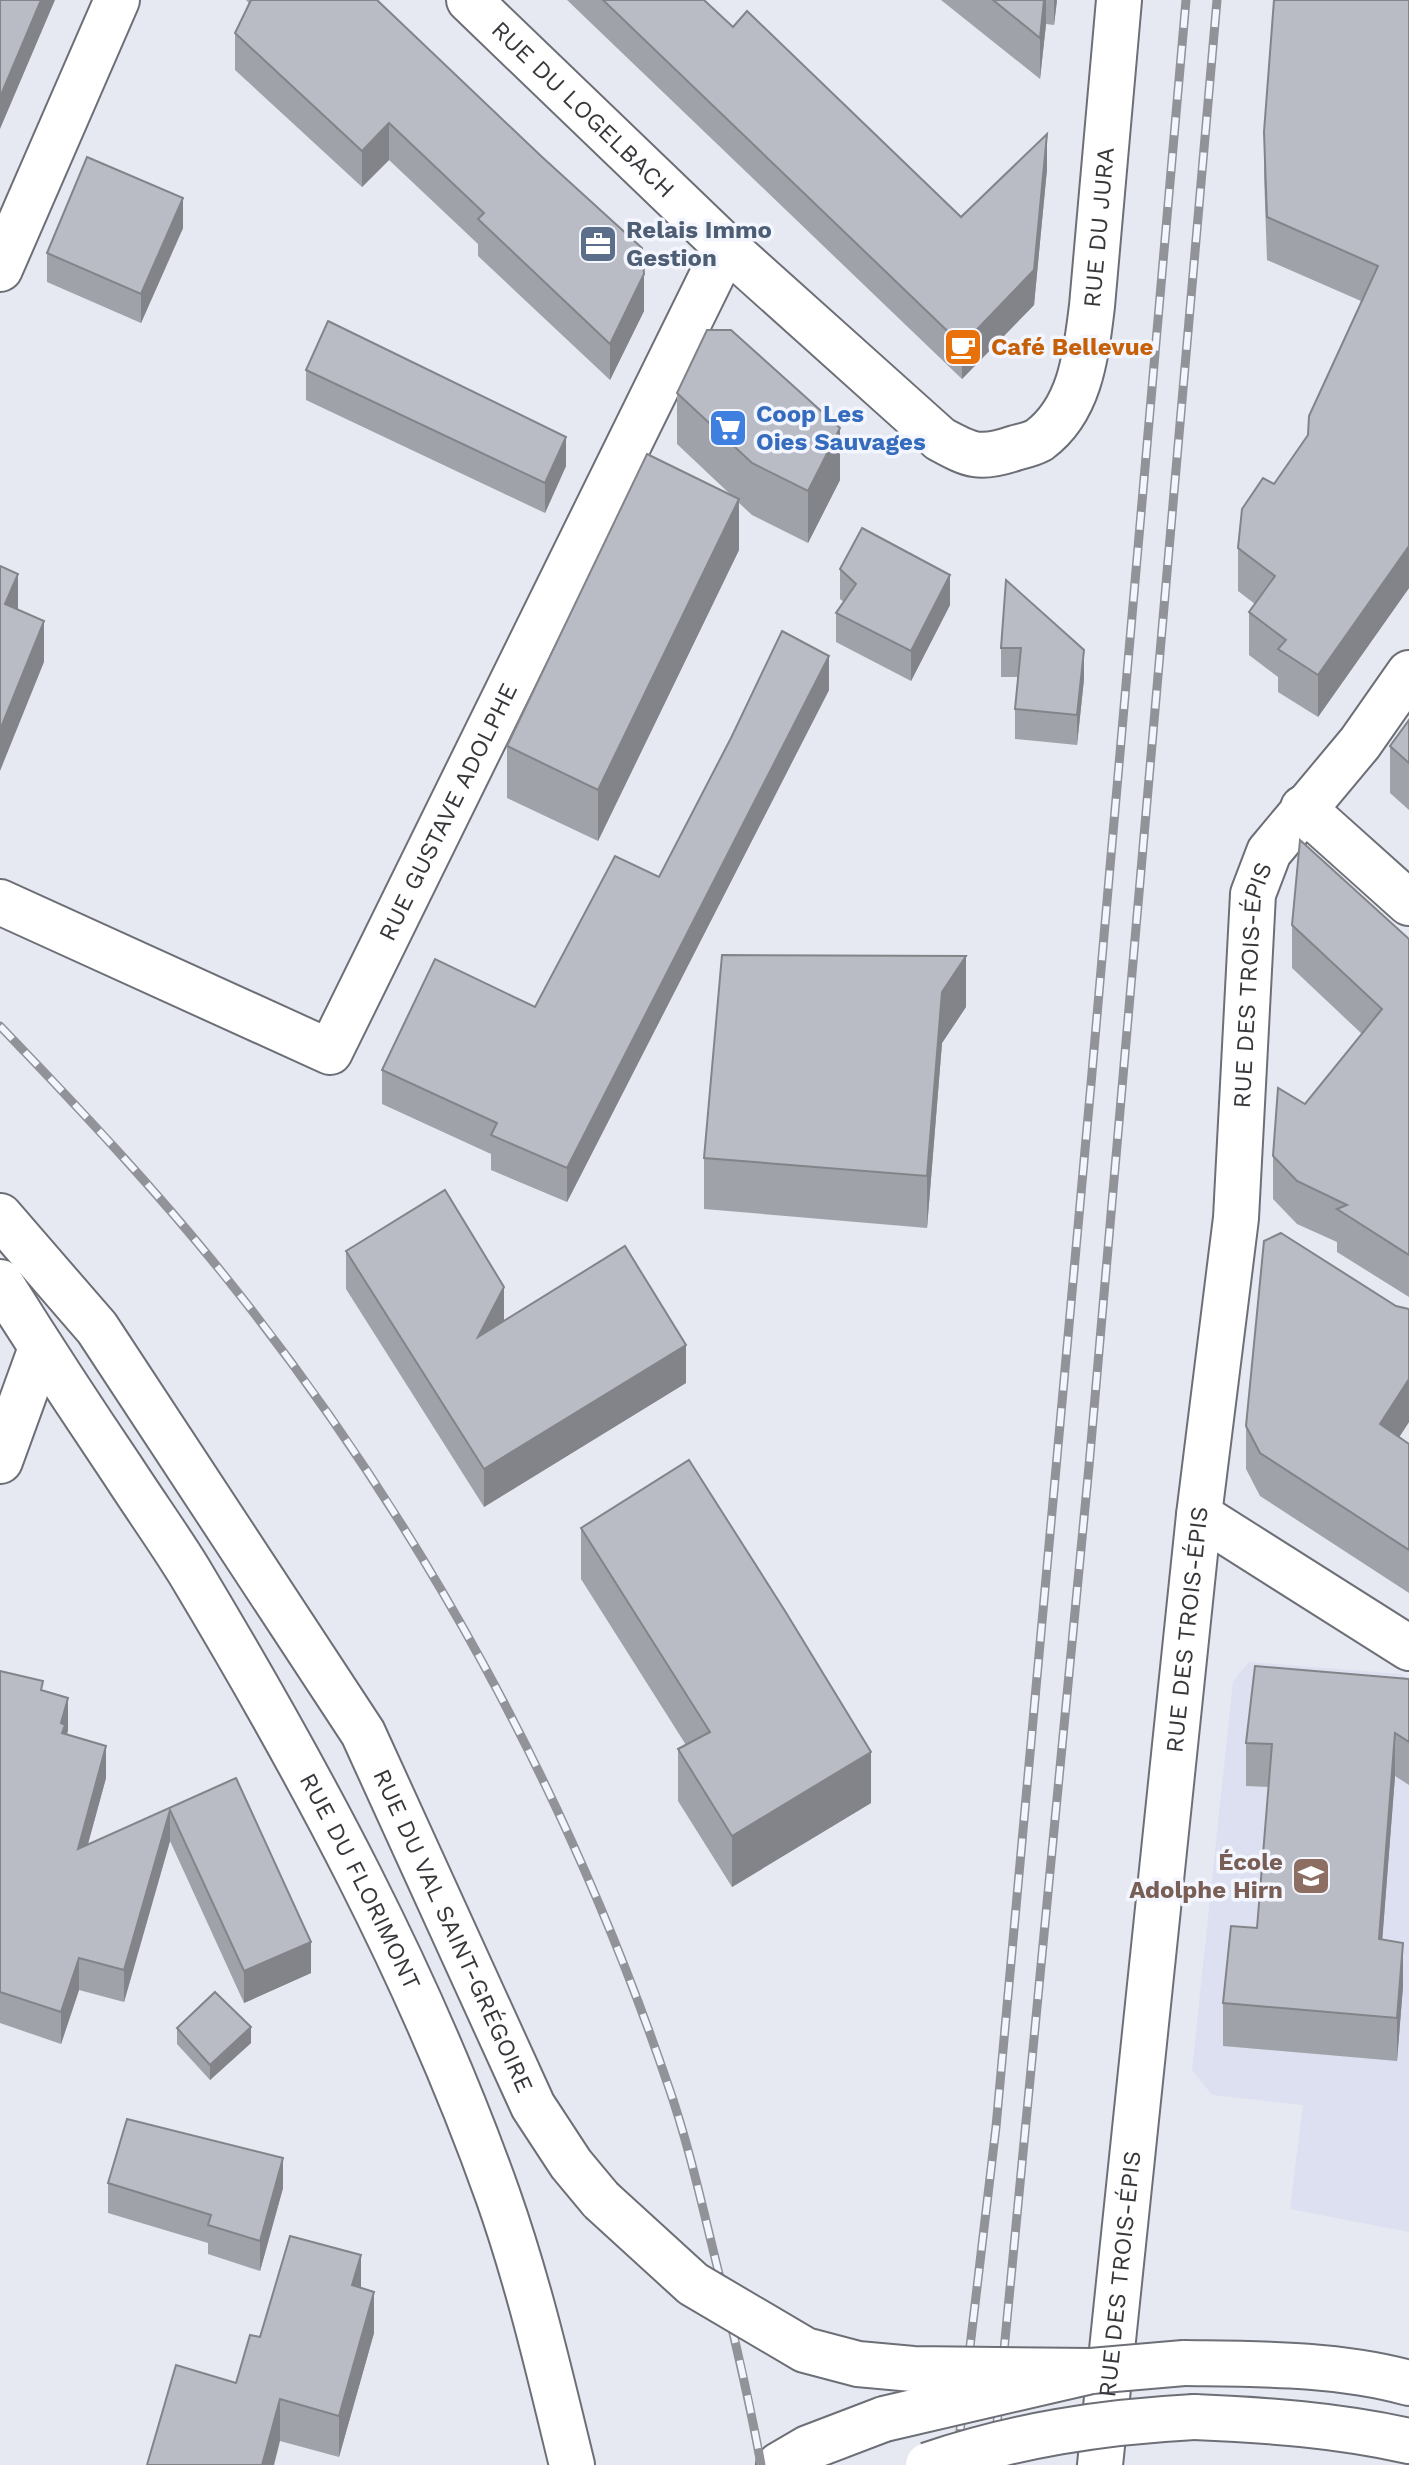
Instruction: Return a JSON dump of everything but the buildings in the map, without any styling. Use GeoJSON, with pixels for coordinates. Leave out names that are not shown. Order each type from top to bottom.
{"type":"FeatureCollection","features":[{"type":"Feature","properties":{"kind":"street"},"geometry":{"type":"LineString","coordinates":[[0,269],[117,0]]}},
{"type":"Feature","properties":{"kind":"street","name":"RUE DU LOGELBACH"},"geometry":{"type":"LineString","coordinates":[[469,0],[726,247],[940,439],[968,455],[995,455],[1037,441]]}},
{"type":"Feature","properties":{"kind":"street","name":"RUE DU JURA"},"geometry":{"type":"LineString","coordinates":[[1037,441],[1061,417],[1078,384],[1086,355],[1119,0]]}},
{"type":"Feature","properties":{"kind":"street","name":"RUE GUSTAVE ADOLPHE"},"geometry":{"type":"LineString","coordinates":[[0,902],[330,1052],[726,247]]}},
{"type":"Feature","properties":{"kind":"street","name":"RUE DES TROIS-ÉPIS"},"geometry":{"type":"LineString","coordinates":[[1100,2465],[1199,1515],[1236,1218],[1253,894],[1269,852],[1360,743],[1409,673]]}},
{"type":"Feature","properties":{"kind":"street"},"geometry":{"type":"LineString","coordinates":[[1303,808],[1409,903]]}},
{"type":"Feature","properties":{"kind":"street","name":"RUE DU VAL SAINT-GRÉGOIRE"},"geometry":{"type":"LineString","coordinates":[[0,1216],[97,1328],[363,1733],[533,2106],[571,2164],[601,2200],[693,2284],[805,2350],[858,2364],[913,2369],[1091,2371]]}},
{"type":"Feature","properties":{"kind":"street"},"geometry":{"type":"LineString","coordinates":[[1236,1218],[1276,1243]]}},
{"type":"Feature","properties":{"kind":"street"},"geometry":{"type":"LineString","coordinates":[[0,1282],[41,1348],[0,1461]]}},
{"type":"Feature","properties":{"kind":"street","name":"RUE DU FLORIMONT"},"geometry":{"type":"LineString","coordinates":[[41,1348],[187,1568],[316,1791],[412,1983],[453,2077],[499,2198],[542,2341],[572,2465]]}},
{"type":"Feature","properties":{"kind":"street"},"geometry":{"type":"LineString","coordinates":[[1199,1515],[1409,1648]]}},
{"type":"Feature","properties":{"kind":"street"},"geometry":{"type":"LineString","coordinates":[[779,2465],[808,2448],[884,2419],[1091,2371],[1184,2363],[1276,2364],[1388,2377],[1409,2383]]}},
{"type":"Feature","properties":{"kind":"street"},"geometry":{"type":"LineString","coordinates":[[928,2465],[1015,2440],[1095,2424],[1194,2417],[1271,2420],[1355,2429],[1409,2441]]}},
{"type":"Feature","properties":{"kind":"shaded area","name":"École Adolphe Hirn"},"geometry":{"type":"Polygon","coordinates":[[[1249,1662],[1401,1674],[1409,1679],[1409,2232],[1290,2209],[1303,2105],[1212,2095],[1192,2070],[1233,1681],[1249,1662]]]}},
{"type":"Feature","properties":{"kind":"railway"},"geometry":{"type":"LineString","coordinates":[[956,2465],[996,2127],[1186,0]]}},
{"type":"Feature","properties":{"kind":"railway"},"geometry":{"type":"LineString","coordinates":[[993,2465],[1089,1466],[1217,0]]}},
{"type":"Feature","properties":{"kind":"railway"},"geometry":{"type":"LineString","coordinates":[[0,1026],[174,1214],[298,1372],[364,1466],[483,1663],[536,1766],[584,1870],[629,1977],[668,2085],[702,2205],[761,2465]]}},
{"type":"Feature","properties":{"kind":"place","name":"Relais Immo Gestion"},"geometry":{"type":"Point","coordinates":[598,244]}},
{"type":"Feature","properties":{"kind":"place","name":"Café Bellevue"},"geometry":{"type":"Point","coordinates":[963,347]}},
{"type":"Feature","properties":{"kind":"place","name":"Coop Les Oies Sauvages"},"geometry":{"type":"Point","coordinates":[728,428]}},
{"type":"Feature","properties":{"kind":"place","name":"École Adolphe Hirn"},"geometry":{"type":"Point","coordinates":[1311,1876]}}]}
